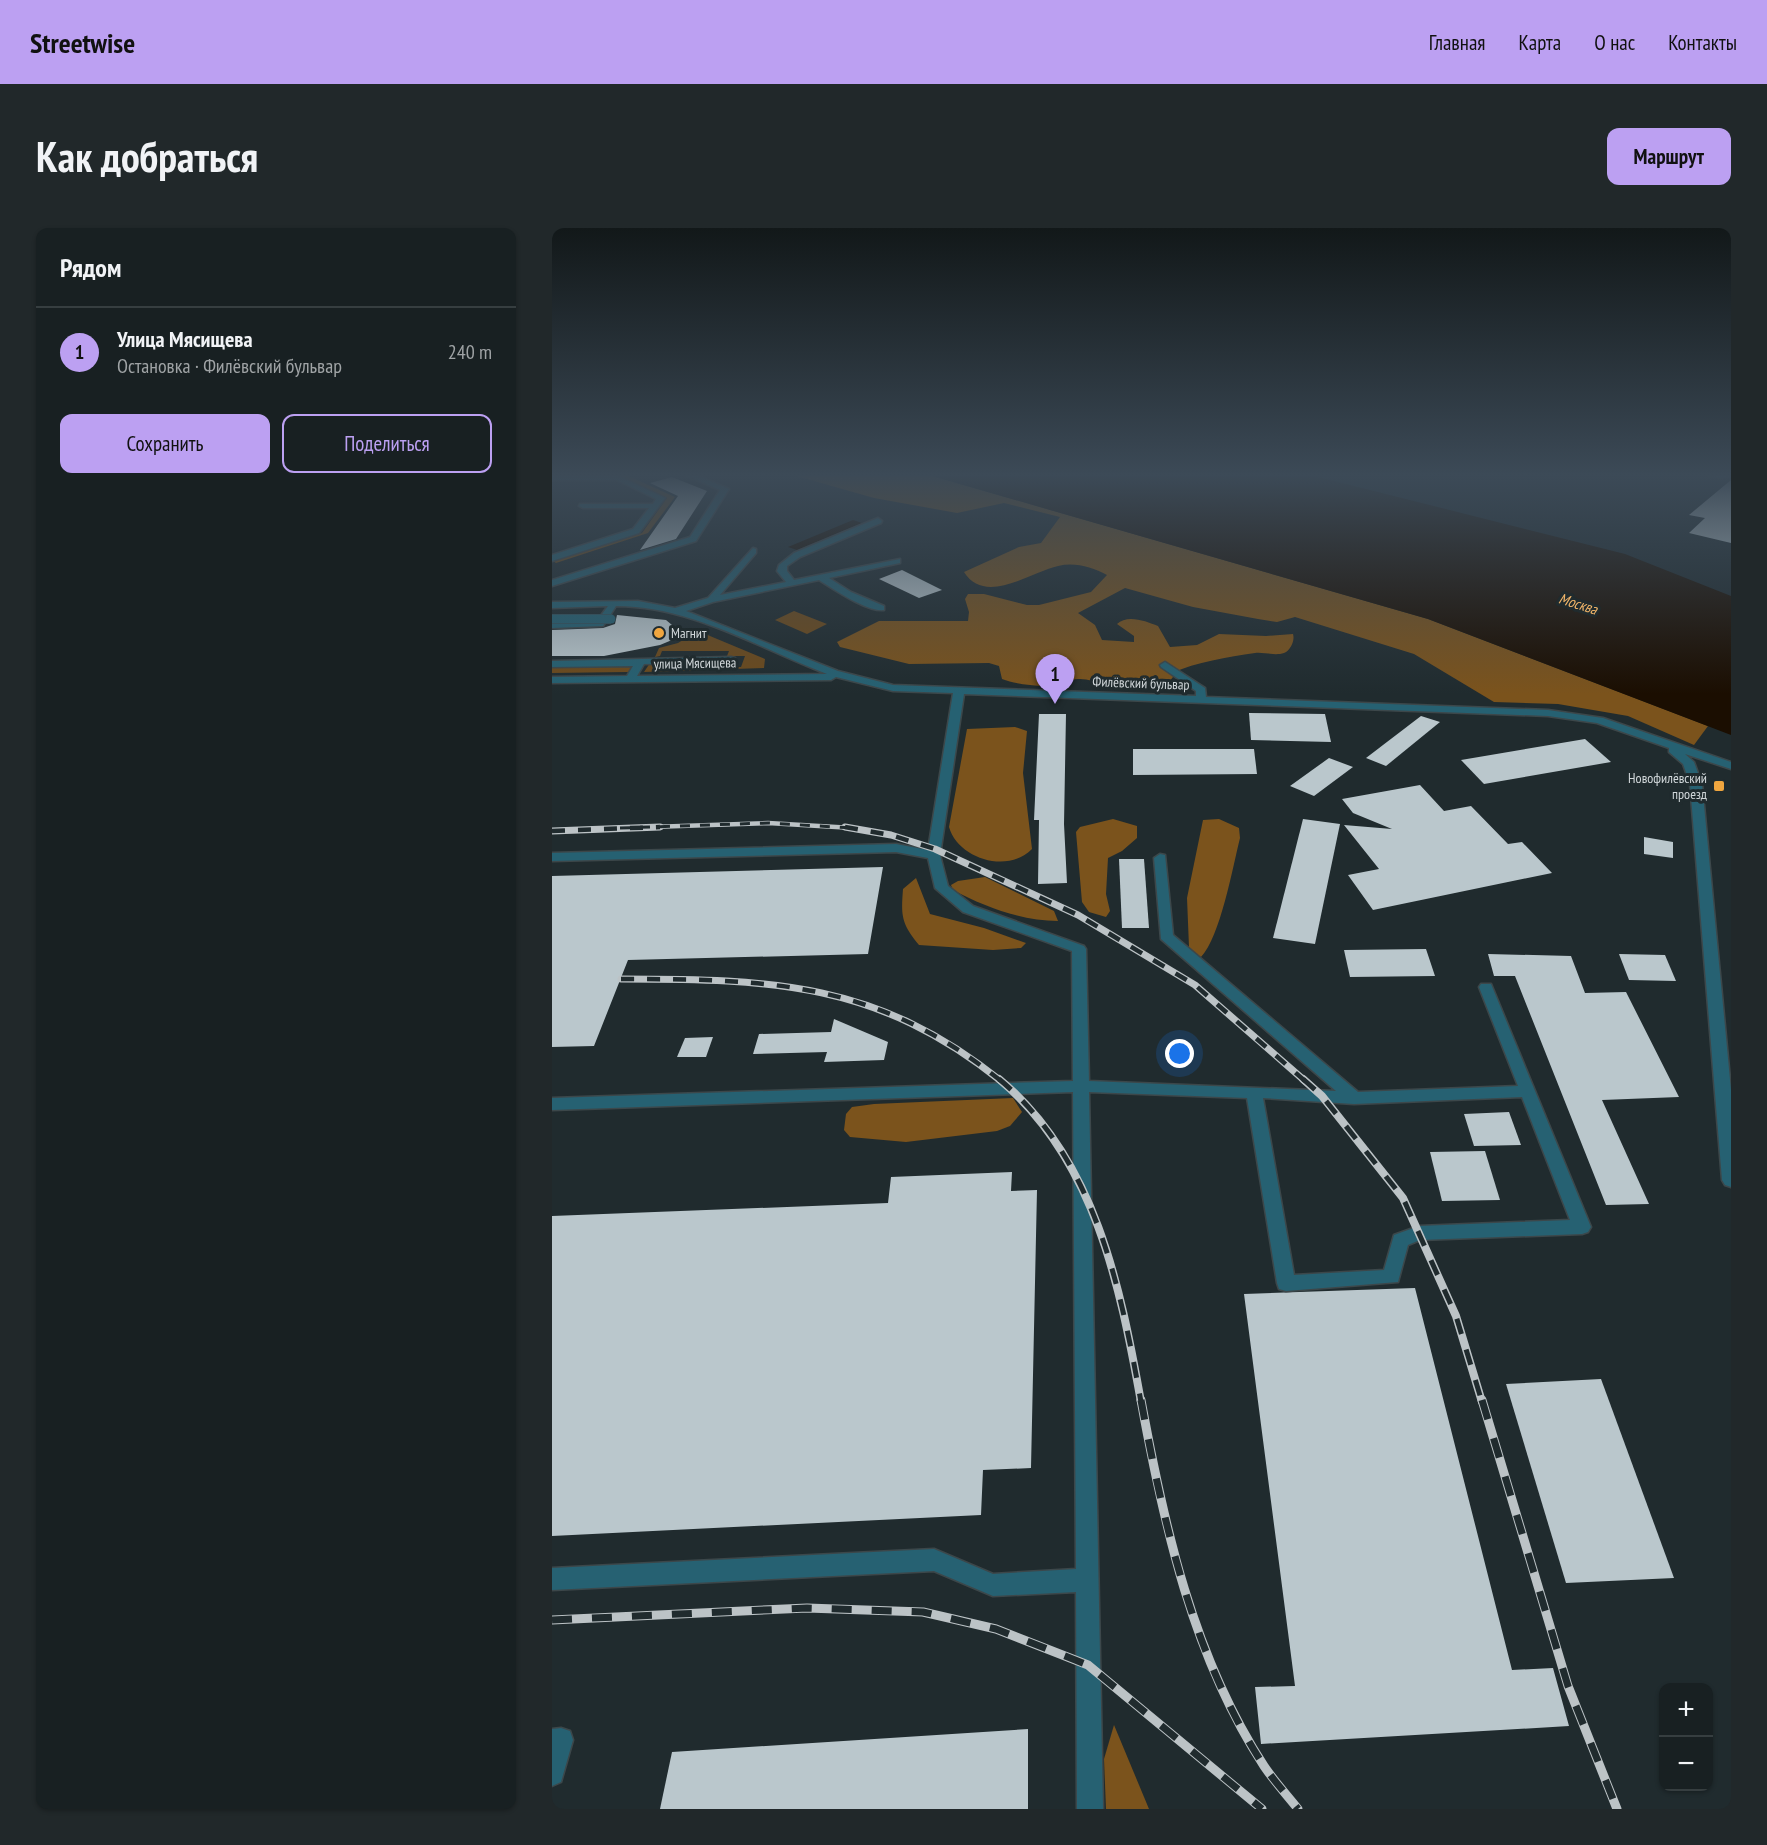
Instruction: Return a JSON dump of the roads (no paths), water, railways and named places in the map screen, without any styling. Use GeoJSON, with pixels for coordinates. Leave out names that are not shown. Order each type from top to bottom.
{"type":"FeatureCollection","features":[{"type":"Feature","properties":{"kind":"street"},"geometry":{"type":"LineString","coordinates":[[552,558],[588,547]]}},
{"type":"Feature","properties":{"kind":"street"},"geometry":{"type":"LineString","coordinates":[[552,582],[667,547]]}},
{"type":"Feature","properties":{"kind":"street"},"geometry":{"type":"LineString","coordinates":[[792,583],[782,571],[787,561],[817,547]]}},
{"type":"Feature","properties":{"kind":"street"},"geometry":{"type":"LineString","coordinates":[[711,600],[753,551]]}},
{"type":"Feature","properties":{"kind":"street"},"geometry":{"type":"LineString","coordinates":[[675,611],[711,600],[897,561]]}},
{"type":"Feature","properties":{"kind":"street"},"geometry":{"type":"LineString","coordinates":[[821,577],[848,594],[881,608]]}},
{"type":"Feature","properties":{"kind":"street"},"geometry":{"type":"LineString","coordinates":[[552,625],[600,624],[613,604]]}},
{"type":"Feature","properties":{"kind":"street","name":"Филёвский бульвар"},"geometry":{"type":"LineString","coordinates":[[552,605],[655,606],[675,611],[839,676],[893,688],[1548,713],[1599,720],[1731,766]]}},
{"type":"Feature","properties":{"kind":"street"},"geometry":{"type":"LineString","coordinates":[[552,619],[611,619]]}},
{"type":"Feature","properties":{"kind":"street"},"geometry":{"type":"LineString","coordinates":[[630,679],[652,648]]}},
{"type":"Feature","properties":{"kind":"street"},"geometry":{"type":"LineString","coordinates":[[552,664],[731,660]]}},
{"type":"Feature","properties":{"kind":"street"},"geometry":{"type":"LineString","coordinates":[[1165,665],[1201,690],[1200,700]]}},
{"type":"Feature","properties":{"kind":"street","name":"улица Мясищева"},"geometry":{"type":"LineString","coordinates":[[552,681],[839,676]]}},
{"type":"Feature","properties":{"kind":"street"},"geometry":{"type":"LineString","coordinates":[[959,692],[934,855],[942,888],[968,909],[1079,949],[1090,1809]]}},
{"type":"Feature","properties":{"kind":"street"},"geometry":{"type":"LineString","coordinates":[[1666,745],[1688,762],[1696,784],[1731,1180]]}},
{"type":"Feature","properties":{"kind":"street"},"geometry":{"type":"LineString","coordinates":[[552,857],[896,848],[934,855]]}},
{"type":"Feature","properties":{"kind":"street"},"geometry":{"type":"LineString","coordinates":[[1160,858],[1166,936],[1354,1098]]}},
{"type":"Feature","properties":{"kind":"street"},"geometry":{"type":"LineString","coordinates":[[1254,1092],[1286,1284],[1391,1277],[1400,1240],[1419,1233],[1582,1227],[1486,987]]}},
{"type":"Feature","properties":{"kind":"street"},"geometry":{"type":"LineString","coordinates":[[552,1104],[1081,1086],[1354,1098],[1528,1091]]}},
{"type":"Feature","properties":{"kind":"street"},"geometry":{"type":"LineString","coordinates":[[552,1579],[934,1560],[993,1585],[1087,1580]]}},
{"type":"Feature","properties":{"kind":"street"},"geometry":{"type":"LineString","coordinates":[[552,1741],[561,1740],[552,1773]]}},
{"type":"Feature","properties":{"kind":"water"},"geometry":{"type":"Polygon","coordinates":[[[789,547],[805,547],[797,550],[789,547]]]}},
{"type":"Feature","properties":{"kind":"water","name":"Москва"},"geometry":{"type":"Polygon","coordinates":[[[1178,547],[1596,547],[1625,554],[1731,596],[1731,735],[1428,619],[1178,547]]]}},
{"type":"Feature","properties":{"kind":"railway"},"geometry":{"type":"LineString","coordinates":[[620,828],[768,823],[850,828]]}},
{"type":"Feature","properties":{"kind":"railway"},"geometry":{"type":"LineString","coordinates":[[552,831],[660,827]]}},
{"type":"Feature","properties":{"kind":"railway"},"geometry":{"type":"LineString","coordinates":[[845,827],[850,828]]}},
{"type":"Feature","properties":{"kind":"railway"},"geometry":{"type":"LineString","coordinates":[[850,828],[891,835],[935,849],[1078,915],[1195,985],[1305,1081]]}},
{"type":"Feature","properties":{"kind":"railway"},"geometry":{"type":"LineString","coordinates":[[621,979],[676,979],[775,985],[822,993],[867,1005],[911,1023],[956,1048],[1001,1081]]}},
{"type":"Feature","properties":{"kind":"railway"},"geometry":{"type":"LineString","coordinates":[[999,1079],[1032,1111],[1059,1147],[1081,1186],[1112,1269],[1141,1402]]}},
{"type":"Feature","properties":{"kind":"railway"},"geometry":{"type":"LineString","coordinates":[[1303,1079],[1322,1096],[1403,1198],[1456,1316],[1482,1402]]}},
{"type":"Feature","properties":{"kind":"railway"},"geometry":{"type":"LineString","coordinates":[[1141,1400],[1171,1542],[1200,1636],[1239,1724],[1264,1766],[1298,1809]]}},
{"type":"Feature","properties":{"kind":"railway"},"geometry":{"type":"LineString","coordinates":[[1482,1400],[1568,1686],[1617,1809]]}},
{"type":"Feature","properties":{"kind":"railway"},"geometry":{"type":"LineString","coordinates":[[552,1620],[807,1608],[923,1612],[996,1629],[1088,1665],[1262,1809]]}},
{"type":"Feature","properties":{"kind":"place","name":"Магнит"},"geometry":{"type":"Point","coordinates":[659,633]}},
{"type":"Feature","properties":{"kind":"place","name":"Улица Мясищева"},"geometry":{"type":"Point","coordinates":[1055,704]}},
{"type":"Feature","properties":{"kind":"place","name":"Новофилёвский проезд"},"geometry":{"type":"Point","coordinates":[1719,786]}}]}
